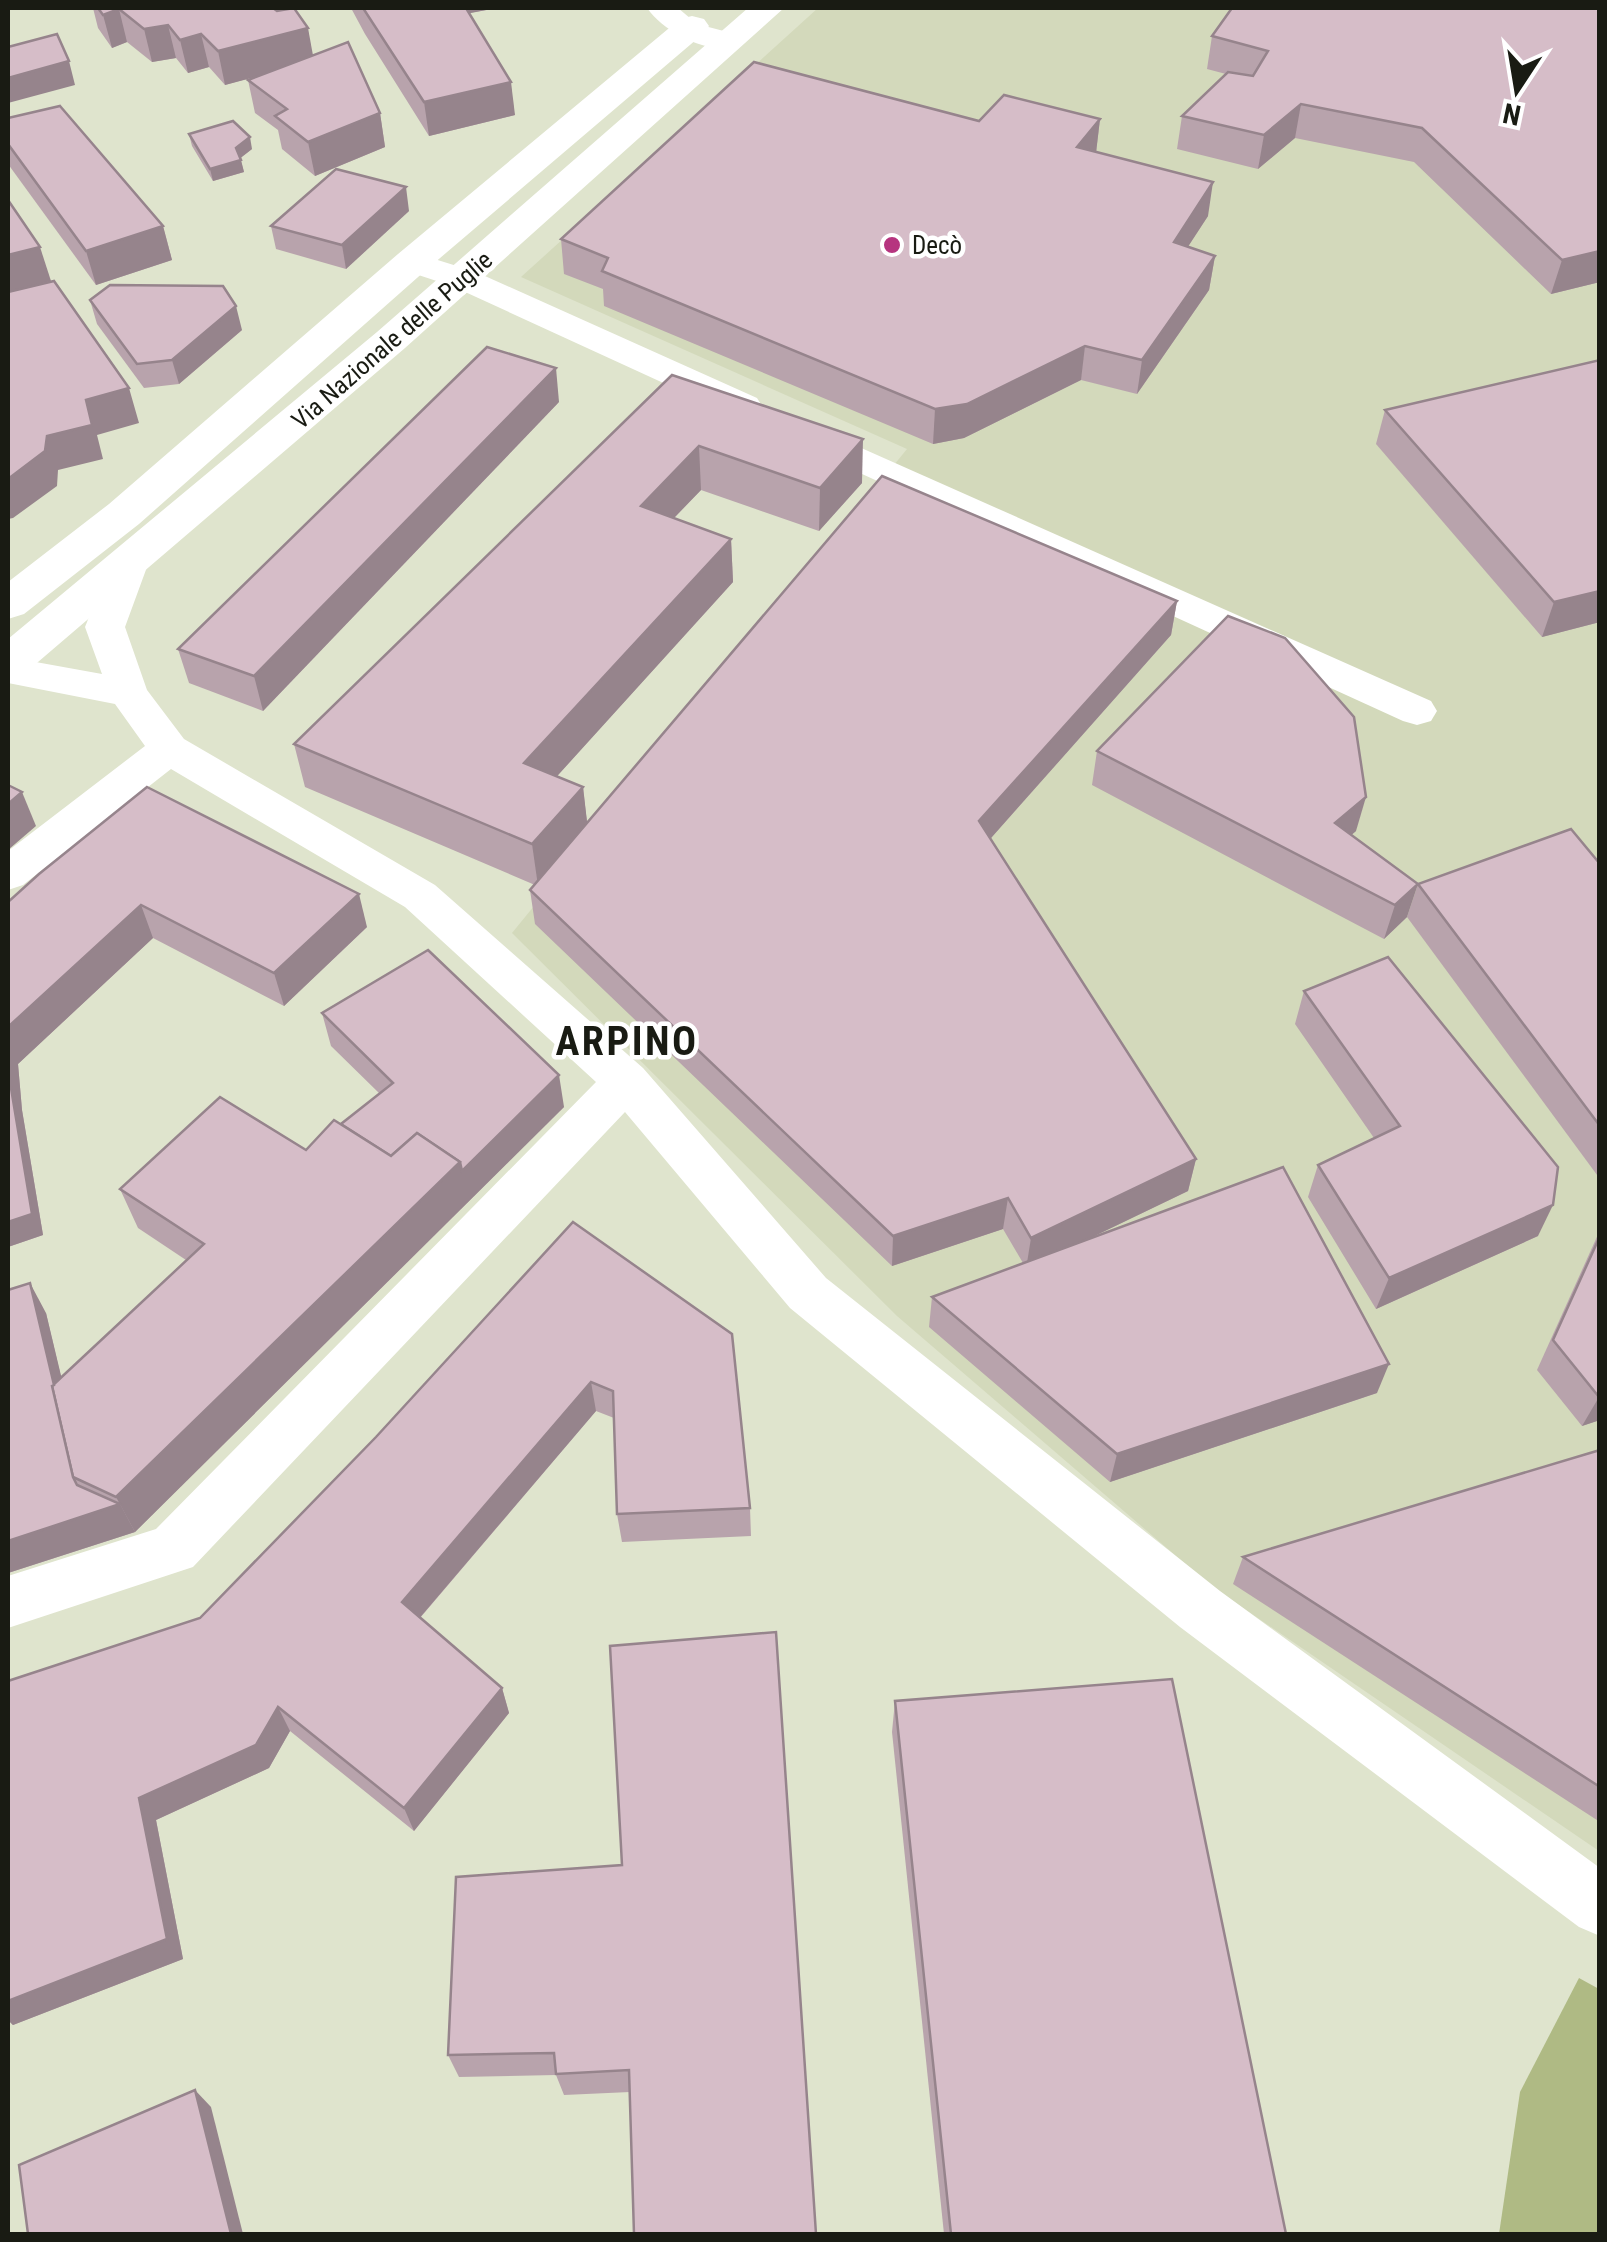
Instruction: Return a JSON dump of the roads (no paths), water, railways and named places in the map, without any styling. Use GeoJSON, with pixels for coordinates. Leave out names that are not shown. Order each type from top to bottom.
{"type":"FeatureCollection","features":[{"type":"Feature","properties":{"kind":"main road","name":"Via Nazionale delle Puglie"},"geometry":{"type":"LineString","coordinates":[[9,602],[124,514],[412,262],[698,22],[767,8]]}},
{"type":"Feature","properties":{"kind":"main road","name":"Via Nazionale delle Puglie"},"geometry":{"type":"LineString","coordinates":[[8,666],[89,618],[128,567],[464,280],[698,22]]}},
{"type":"Feature","properties":{"kind":"street"},"geometry":{"type":"LineString","coordinates":[[412,262],[464,280],[1417,711]]}},
{"type":"Feature","properties":{"kind":"street"},"geometry":{"type":"LineString","coordinates":[[9,602],[89,618],[128,693],[169,749],[420,896],[626,1081],[808,1294],[1200,1609],[1600,1906]]}},
{"type":"Feature","properties":{"kind":"street"},"geometry":{"type":"LineString","coordinates":[[8,666],[128,693]]}},
{"type":"Feature","properties":{"kind":"street"},"geometry":{"type":"LineString","coordinates":[[8,874],[169,749]]}},
{"type":"Feature","properties":{"kind":"street"},"geometry":{"type":"LineString","coordinates":[[8,1602],[174,1549],[626,1081]]}},
{"type":"Feature","properties":{"kind":"place","name":"Decò"},"geometry":{"type":"Point","coordinates":[892,245]}},
{"type":"Feature","properties":{"kind":"district","name":"ARPINO"},"geometry":{"type":"Point","coordinates":[627,1041]}}]}
